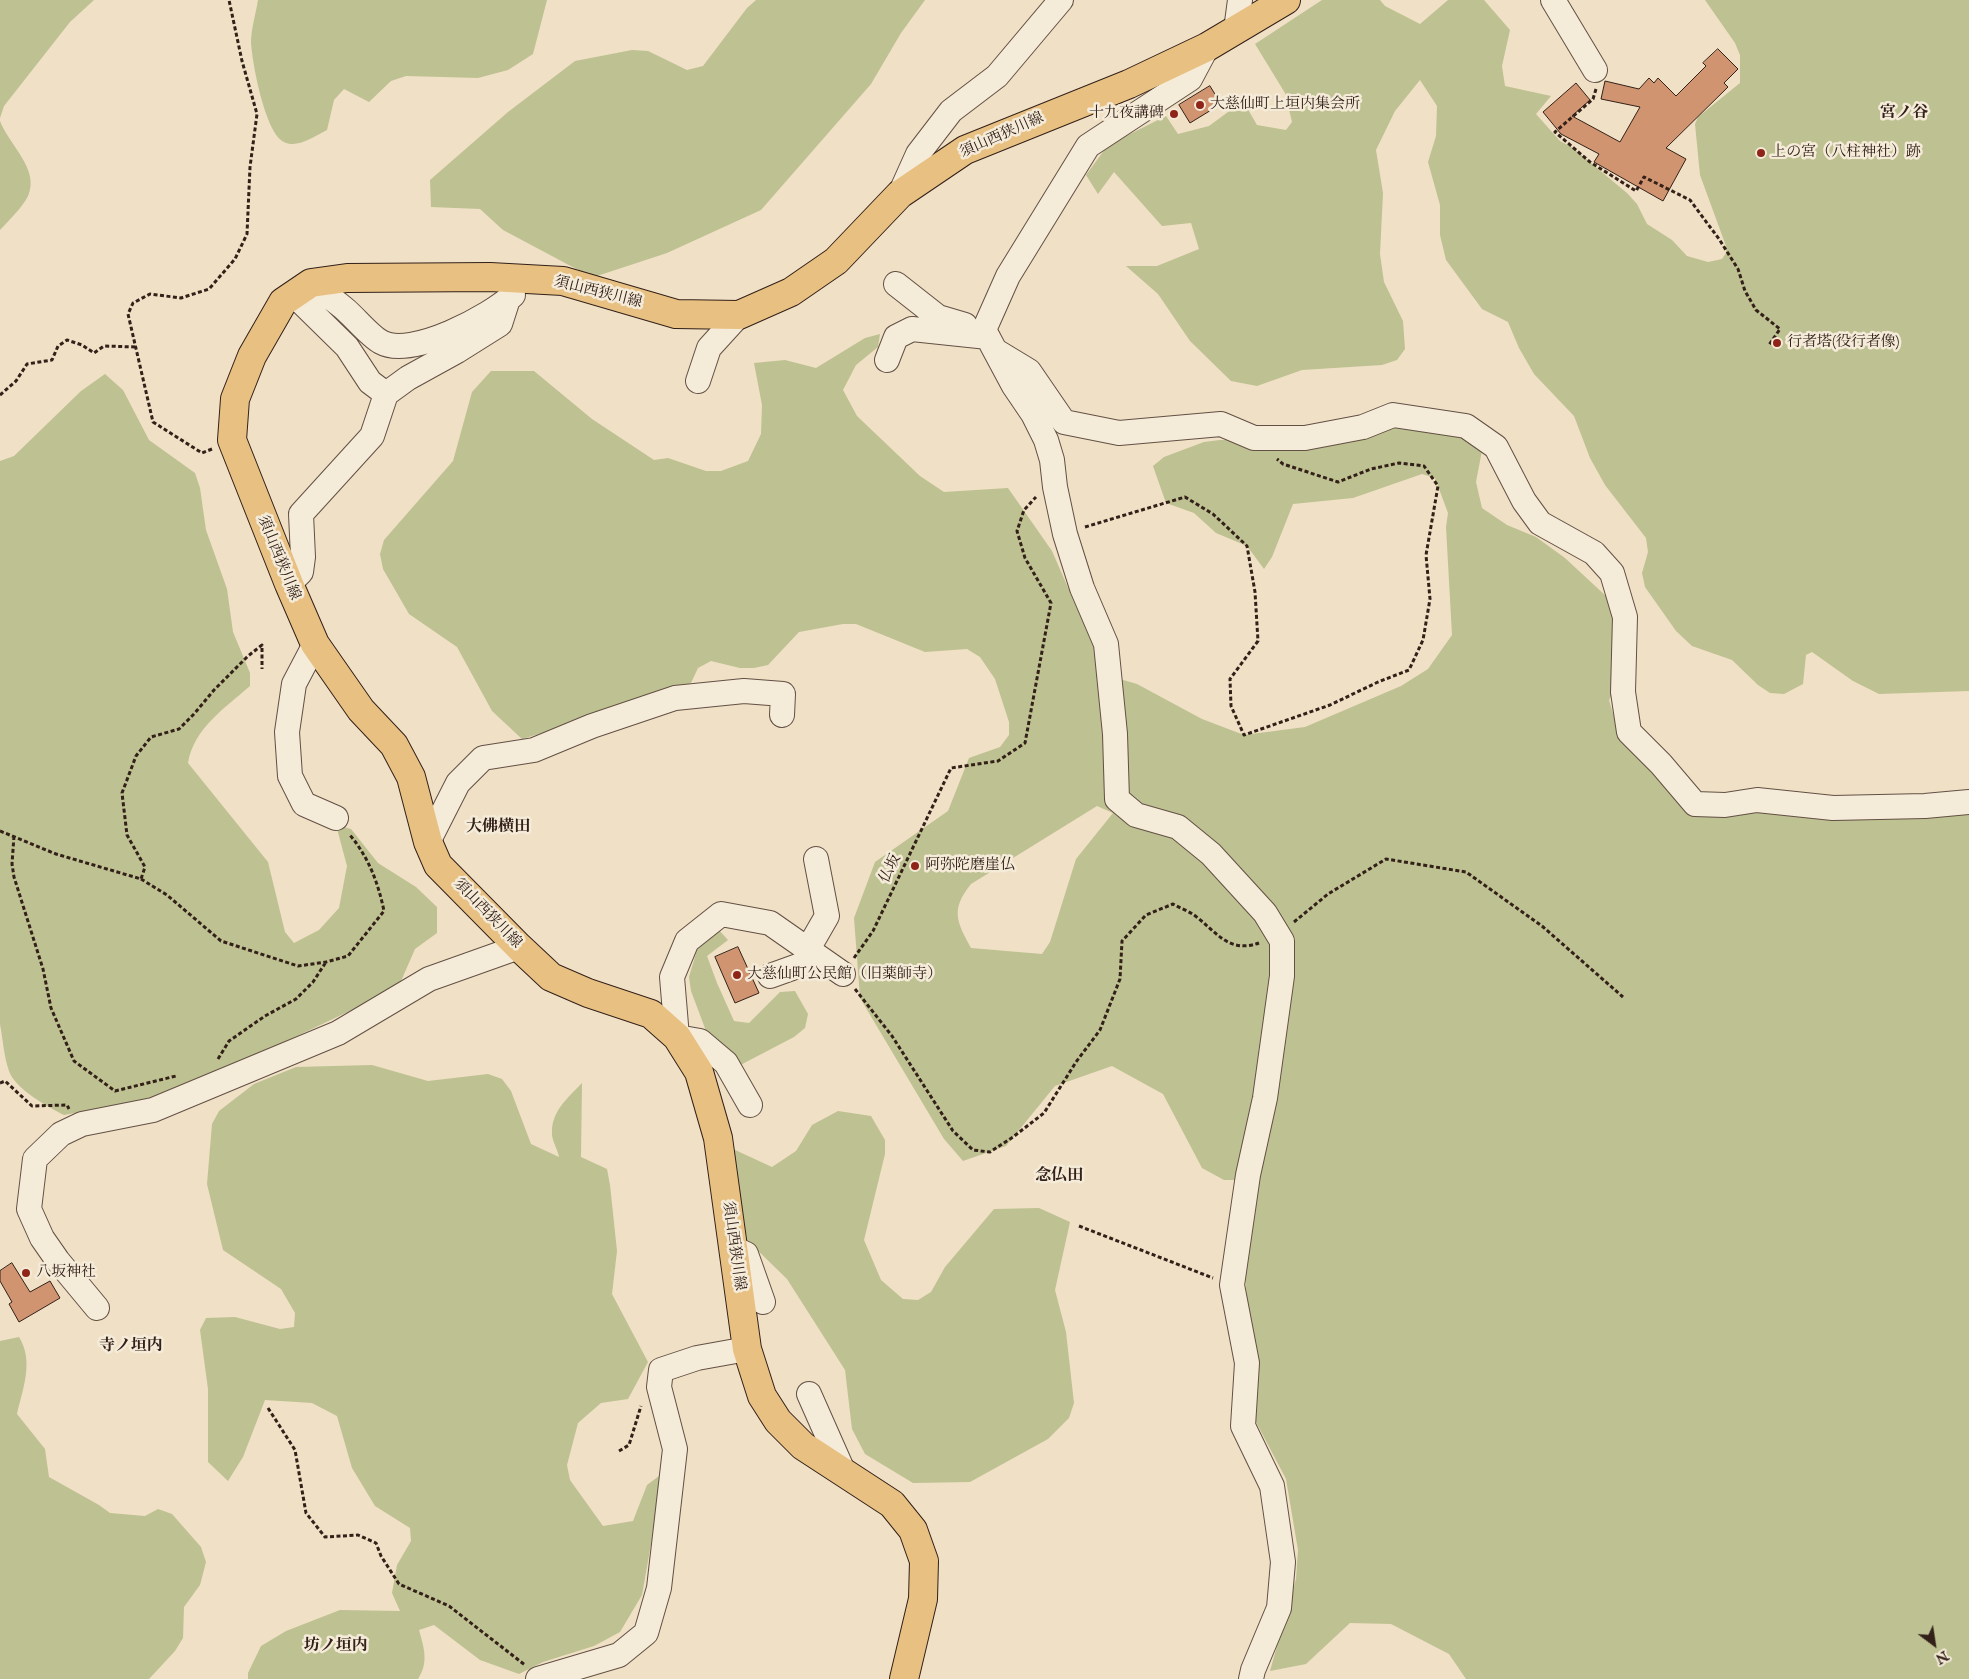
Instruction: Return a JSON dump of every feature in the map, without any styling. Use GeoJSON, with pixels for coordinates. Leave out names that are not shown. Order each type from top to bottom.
{"type":"FeatureCollection","features":[{"type":"Feature","properties":{"kind":"main road","name":"須山西狭川線"},"geometry":{"type":"LineString","coordinates":[[904,1679],[923,1599],[924,1561],[912,1530],[892,1504],[803,1446],[778,1422],[762,1396],[748,1349],[718,1138],[699,1072],[677,1037],[651,1014],[588,993],[551,977],[438,865],[428,842],[411,777],[394,744],[361,710],[315,644],[232,440],[235,399],[252,356],[283,302],[302,289],[347,278],[490,277],[563,281],[676,314],[739,315],[791,292],[836,261],[900,194],[965,150],[1129,84],[1207,47],[1286,0]]}},
{"type":"Feature","properties":{"kind":"street"},"geometry":{"type":"LineString","coordinates":[[900,194],[918,154],[951,111],[997,76],[1061,0]]}},
{"type":"Feature","properties":{"kind":"street"},"geometry":{"type":"LineString","coordinates":[[1236,30],[1240,0]]}},
{"type":"Feature","properties":{"kind":"street"},"geometry":{"type":"LineString","coordinates":[[1553,0],[1595,70]]}},
{"type":"Feature","properties":{"kind":"street"},"geometry":{"type":"LineString","coordinates":[[1207,47],[1190,79],[1088,146],[1008,276],[989,339],[1014,386],[1034,414],[1046,440],[1052,460],[1055,487],[1065,534],[1082,588],[1106,644],[1116,734],[1118,799],[1136,815],[1178,827],[1211,854],[1265,913],[1282,941],[1282,976],[1265,1098],[1248,1175],[1232,1285],[1247,1363],[1243,1426],[1272,1486],[1283,1562],[1280,1608],[1253,1670],[1251,1679]]}},
{"type":"Feature","properties":{"kind":"street"},"geometry":{"type":"LineString","coordinates":[[302,289],[345,309],[381,342],[400,347],[451,334],[508,299],[528,279]]}},
{"type":"Feature","properties":{"kind":"street"},"geometry":{"type":"LineString","coordinates":[[896,284],[938,316],[989,339],[1029,371],[1064,422],[1119,433],[1222,424],[1254,438],[1305,438],[1363,427],[1393,415],[1466,426],[1496,447],[1524,502],[1540,522],[1594,553],[1612,573],[1625,617],[1623,692],[1629,732],[1661,764],[1695,804],[1725,805],[1757,800],[1833,808],[1925,806],[1969,802]]}},
{"type":"Feature","properties":{"kind":"street"},"geometry":{"type":"LineString","coordinates":[[302,289],[348,347],[370,382],[386,394]]}},
{"type":"Feature","properties":{"kind":"street"},"geometry":{"type":"LineString","coordinates":[[289,584],[301,572],[303,557],[301,514],[372,436],[386,394],[408,378],[457,351],[500,324],[508,299]]}},
{"type":"Feature","properties":{"kind":"street"},"geometry":{"type":"LineString","coordinates":[[698,381],[709,348],[739,315]]}},
{"type":"Feature","properties":{"kind":"street"},"geometry":{"type":"LineString","coordinates":[[887,360],[896,337],[912,329],[989,339]]}},
{"type":"Feature","properties":{"kind":"street"},"geometry":{"type":"LineString","coordinates":[[315,644],[294,684],[287,732],[290,776],[304,804],[336,818]]}},
{"type":"Feature","properties":{"kind":"street"},"geometry":{"type":"LineString","coordinates":[[428,842],[458,783],[483,758],[534,750],[592,726],[674,698],[744,691],[783,694],[782,715]]}},
{"type":"Feature","properties":{"kind":"street"},"geometry":{"type":"LineString","coordinates":[[770,976],[814,953],[827,916],[816,860]]}},
{"type":"Feature","properties":{"kind":"street"},"geometry":{"type":"LineString","coordinates":[[750,1105],[726,1063],[700,1041],[677,1037],[672,977],[687,941],[721,914],[770,923],[843,974]]}},
{"type":"Feature","properties":{"kind":"street"},"geometry":{"type":"LineString","coordinates":[[97,1308],[58,1262],[42,1238],[29,1209],[35,1159],[61,1134],[82,1124],[152,1110],[338,1032],[428,979],[519,947]]}},
{"type":"Feature","properties":{"kind":"street"},"geometry":{"type":"LineString","coordinates":[[734,1248],[746,1254],[763,1302]]}},
{"type":"Feature","properties":{"kind":"street"},"geometry":{"type":"LineString","coordinates":[[539,1678],[619,1655],[646,1633],[659,1588],[675,1449],[659,1387],[661,1370],[697,1358],[748,1349]]}},
{"type":"Feature","properties":{"kind":"street"},"geometry":{"type":"LineString","coordinates":[[809,1394],[844,1473]]}},
{"type":"Feature","properties":{"kind":"path"},"geometry":{"type":"LineString","coordinates":[[229,0],[242,61],[257,114],[250,167],[247,234],[235,259],[209,289],[181,298],[150,294],[133,303],[128,314],[153,422],[202,453],[232,440]]}},
{"type":"Feature","properties":{"kind":"path"},"geometry":{"type":"LineString","coordinates":[[1595,70],[1600,79],[1593,99],[1555,132],[1590,162],[1636,191],[1644,176],[1690,200],[1719,239],[1738,269],[1745,291],[1756,310],[1780,329],[1769,345]]}},
{"type":"Feature","properties":{"kind":"path"},"geometry":{"type":"LineString","coordinates":[[0,395],[16,381],[27,364],[52,360],[58,346],[67,340],[82,345],[94,353],[104,346],[136,347]]}},
{"type":"Feature","properties":{"kind":"path"},"geometry":{"type":"LineString","coordinates":[[1065,534],[1186,497],[1214,514],[1247,546],[1255,592],[1258,641],[1230,679],[1231,706],[1244,735],[1330,705],[1378,682],[1409,670],[1423,640],[1430,599],[1426,555],[1438,486],[1424,466],[1399,463],[1371,469],[1338,482],[1283,464],[1254,438]]}},
{"type":"Feature","properties":{"kind":"path","name":"仏坂"},"geometry":{"type":"LineString","coordinates":[[843,974],[873,931],[952,768],[998,761],[1025,743],[1051,603],[1026,558],[1017,531],[1024,510]]}},
{"type":"Feature","properties":{"kind":"path"},"geometry":{"type":"LineString","coordinates":[[141,879],[145,867],[127,834],[122,793],[136,756],[151,737],[179,729],[228,676],[262,645],[262,669]]}},
{"type":"Feature","properties":{"kind":"path"},"geometry":{"type":"LineString","coordinates":[[0,831],[56,854],[141,879],[167,895],[221,941],[298,966],[326,962],[348,956],[384,911],[379,886],[360,846],[336,818]]}},
{"type":"Feature","properties":{"kind":"path"},"geometry":{"type":"LineString","coordinates":[[14,836],[12,864],[14,877],[42,970],[51,1008],[74,1061],[115,1091],[186,1074]]}},
{"type":"Feature","properties":{"kind":"path"},"geometry":{"type":"LineString","coordinates":[[843,974],[892,1036],[953,1131],[973,1150],[990,1152],[1014,1137],[1044,1113],[1076,1062],[1100,1030],[1120,979],[1122,941],[1146,915],[1173,904],[1193,914],[1227,942],[1248,946],[1278,936],[1328,894],[1386,859],[1466,872],[1542,926],[1624,997]]}},
{"type":"Feature","properties":{"kind":"path"},"geometry":{"type":"LineString","coordinates":[[218,1082],[213,1068],[229,1041],[265,1016],[296,999],[313,982],[326,962]]}},
{"type":"Feature","properties":{"kind":"path"},"geometry":{"type":"LineString","coordinates":[[0,1083],[5,1081],[32,1106],[67,1105],[82,1124]]}},
{"type":"Feature","properties":{"kind":"path"},"geometry":{"type":"LineString","coordinates":[[1079,1226],[1232,1285]]}},
{"type":"Feature","properties":{"kind":"path"},"geometry":{"type":"LineString","coordinates":[[619,1451],[629,1445],[643,1402]]}},
{"type":"Feature","properties":{"kind":"path"},"geometry":{"type":"LineString","coordinates":[[268,1408],[295,1450],[306,1513],[325,1537],[358,1535],[376,1543],[381,1556],[399,1584],[449,1606],[539,1678]]}},
{"type":"Feature","properties":{"kind":"green space"},"geometry":{"type":"Polygon","coordinates":[[[0,0],[94,0],[70,22],[4,106],[0,118],[0,0]]]}},
{"type":"Feature","properties":{"kind":"green space"},"geometry":{"type":"Polygon","coordinates":[[[258,0],[547,0],[533,54],[508,70],[478,78],[406,76],[391,81],[369,102],[344,89],[334,100],[327,130],[306,141],[289,144],[277,136],[265,112],[254,65],[251,42],[258,0]]]}},
{"type":"Feature","properties":{"kind":"green space"},"geometry":{"type":"Polygon","coordinates":[[[756,0],[925,0],[901,33],[871,84],[761,210],[667,253],[597,276],[582,272],[503,230],[480,209],[431,207],[430,180],[508,112],[575,61],[632,50],[648,51],[687,70],[703,66],[747,8],[756,0]]]}},
{"type":"Feature","properties":{"kind":"green space"},"geometry":{"type":"Polygon","coordinates":[[[1322,0],[1380,0],[1385,6],[1420,24],[1448,0],[1484,0],[1510,30],[1502,66],[1505,86],[1551,96],[1536,114],[1560,141],[1573,148],[1627,193],[1637,204],[1647,224],[1672,240],[1687,256],[1708,262],[1722,259],[1726,253],[1726,246],[1700,175],[1695,124],[1698,117],[1740,83],[1740,55],[1735,43],[1705,0],[1969,0],[1969,691],[1879,694],[1853,681],[1812,652],[1806,655],[1803,684],[1784,694],[1770,693],[1758,685],[1732,660],[1692,646],[1676,631],[1645,587],[1642,573],[1648,552],[1646,538],[1605,485],[1590,458],[1574,416],[1534,374],[1519,348],[1508,322],[1482,309],[1446,260],[1440,235],[1440,205],[1428,162],[1436,136],[1437,106],[1420,80],[1395,111],[1376,150],[1383,193],[1380,254],[1384,282],[1403,321],[1405,349],[1397,360],[1382,365],[1302,370],[1257,386],[1231,381],[1190,341],[1158,294],[1126,266],[1157,266],[1199,249],[1191,223],[1162,226],[1114,172],[1098,194],[1086,175],[1108,145],[1166,116],[1178,134],[1209,126],[1243,101],[1257,125],[1286,130],[1292,122],[1285,93],[1255,44],[1322,0]]]}},
{"type":"Feature","properties":{"kind":"green space"},"geometry":{"type":"Polygon","coordinates":[[[0,121],[27,167],[31,186],[28,196],[22,205],[0,230],[0,121]]]}},
{"type":"Feature","properties":{"kind":"green space"},"geometry":{"type":"Polygon","coordinates":[[[880,334],[878,347],[856,365],[843,390],[857,416],[920,476],[944,492],[1008,488],[1052,551],[1106,675],[1137,684],[1202,719],[1244,735],[1305,727],[1401,686],[1428,669],[1452,635],[1446,527],[1448,513],[1435,478],[1422,474],[1353,498],[1293,504],[1272,557],[1264,569],[1247,546],[1216,533],[1194,513],[1166,503],[1153,466],[1164,457],[1204,442],[1375,429],[1459,426],[1484,440],[1476,482],[1482,508],[1507,525],[1536,537],[1565,558],[1607,597],[1614,611],[1625,668],[1609,700],[1621,741],[1715,814],[1799,803],[1969,808],[1969,1679],[1466,1679],[1449,1654],[1391,1624],[1350,1623],[1306,1664],[1270,1671],[1296,1579],[1298,1550],[1286,1479],[1256,1422],[1238,1180],[1224,1180],[1202,1168],[1163,1094],[1112,1066],[1055,1086],[1006,1146],[963,1161],[944,1139],[860,998],[854,918],[875,862],[948,811],[969,758],[1000,747],[1009,735],[1009,722],[995,679],[980,657],[967,649],[925,652],[856,624],[843,624],[799,632],[768,665],[740,668],[711,661],[698,668],[691,683],[632,706],[522,739],[492,711],[457,647],[409,614],[383,569],[380,554],[384,540],[453,461],[472,392],[491,371],[534,371],[592,419],[654,460],[668,458],[706,471],[721,471],[748,461],[761,434],[762,405],[754,363],[785,360],[816,368],[865,338],[880,334]],[[1097,806],[971,884],[960,901],[958,916],[962,931],[971,948],[1042,954],[1050,942],[1076,859],[1113,813],[1097,806]]]}},
{"type":"Feature","properties":{"kind":"green space"},"geometry":{"type":"Polygon","coordinates":[[[105,374],[123,390],[149,440],[195,473],[200,488],[206,530],[227,589],[233,632],[250,673],[250,686],[221,711],[204,729],[191,751],[188,763],[268,862],[285,932],[294,943],[319,930],[339,908],[347,866],[336,825],[351,829],[378,863],[416,887],[437,907],[437,933],[415,949],[398,988],[173,1095],[64,1115],[33,1097],[12,1078],[6,1060],[0,1024],[0,461],[14,456],[81,391],[105,374]]]}},
{"type":"Feature","properties":{"kind":"green space"},"geometry":{"type":"Polygon","coordinates":[[[718,929],[728,940],[707,956],[734,1021],[749,1023],[780,992],[795,991],[808,1014],[805,1028],[794,1037],[729,1071],[718,1063],[691,991],[689,977],[697,950],[718,929]]]}},
{"type":"Feature","properties":{"kind":"green space"},"geometry":{"type":"Polygon","coordinates":[[[372,1065],[428,1081],[488,1074],[502,1079],[511,1091],[531,1144],[559,1157],[552,1137],[554,1118],[561,1105],[582,1083],[581,1157],[607,1169],[617,1251],[612,1294],[648,1362],[628,1399],[601,1403],[578,1423],[567,1465],[570,1480],[603,1526],[633,1521],[647,1485],[659,1476],[657,1510],[642,1595],[620,1632],[594,1646],[543,1662],[519,1674],[480,1660],[434,1625],[419,1630],[424,1649],[424,1661],[418,1679],[248,1679],[248,1673],[261,1646],[286,1631],[340,1610],[400,1611],[392,1593],[397,1565],[411,1541],[410,1528],[375,1506],[352,1468],[337,1416],[312,1403],[265,1400],[243,1457],[228,1481],[208,1462],[208,1389],[200,1330],[206,1318],[235,1317],[280,1329],[294,1327],[295,1313],[281,1289],[223,1250],[207,1184],[212,1124],[219,1111],[254,1084],[296,1067],[372,1065]]]}},
{"type":"Feature","properties":{"kind":"green space"},"geometry":{"type":"Polygon","coordinates":[[[838,1111],[871,1116],[885,1140],[885,1154],[864,1240],[881,1280],[903,1299],[918,1300],[931,1292],[945,1267],[994,1209],[1039,1208],[1070,1222],[1055,1290],[1066,1332],[1074,1403],[1069,1418],[1048,1439],[970,1482],[913,1483],[865,1454],[852,1429],[845,1370],[787,1279],[747,1240],[733,1149],[772,1167],[796,1151],[812,1125],[838,1111]]]}},
{"type":"Feature","properties":{"kind":"green space"},"geometry":{"type":"Polygon","coordinates":[[[19,1337],[26,1355],[27,1365],[17,1414],[45,1449],[49,1477],[110,1513],[145,1516],[158,1509],[172,1514],[201,1547],[206,1562],[200,1585],[184,1607],[183,1638],[175,1651],[149,1679],[0,1679],[0,1341],[19,1337]]]}},
{"type":"Feature","properties":{"kind":"building"},"geometry":{"type":"Polygon","coordinates":[[[1718,49],[1738,69],[1724,83],[1728,87],[1666,148],[1686,159],[1663,201],[1594,162],[1599,154],[1561,134],[1543,112],[1576,83],[1590,100],[1572,116],[1620,142],[1640,107],[1601,99],[1605,81],[1639,89],[1649,78],[1654,83],[1658,78],[1676,96],[1706,66],[1703,63],[1718,49]]]}},
{"type":"Feature","properties":{"kind":"building","name":"大慈仙町上垣内集会所"},"geometry":{"type":"Polygon","coordinates":[[[1210,86],[1221,104],[1190,123],[1179,105],[1210,86]]]}},
{"type":"Feature","properties":{"kind":"building","name":"大慈仙町公民館（旧薬師寺）"},"geometry":{"type":"Polygon","coordinates":[[[738,947],[759,993],[735,1003],[715,957],[738,947]]]}},
{"type":"Feature","properties":{"kind":"building"},"geometry":{"type":"Polygon","coordinates":[[[12,1263],[30,1292],[50,1281],[60,1298],[19,1322],[9,1304],[12,1302],[0,1281],[0,1271],[12,1263]]]}},
{"type":"Feature","properties":{"kind":"place","name":"大慈仙町上垣内集会所"},"geometry":{"type":"Point","coordinates":[1200,105]}},
{"type":"Feature","properties":{"kind":"place","name":"十九夜講碑"},"geometry":{"type":"Point","coordinates":[1174,114]}},
{"type":"Feature","properties":{"kind":"place","name":"上の宮（八柱神社）跡"},"geometry":{"type":"Point","coordinates":[1761,153]}},
{"type":"Feature","properties":{"kind":"place","name":"行者塔(役行者像)"},"geometry":{"type":"Point","coordinates":[1777,343]}},
{"type":"Feature","properties":{"kind":"place","name":"阿弥陀磨崖仏"},"geometry":{"type":"Point","coordinates":[915,866]}},
{"type":"Feature","properties":{"kind":"place","name":"大慈仙町公民館（旧薬師寺）"},"geometry":{"type":"Point","coordinates":[737,975]}},
{"type":"Feature","properties":{"kind":"place","name":"八坂神社"},"geometry":{"type":"Point","coordinates":[26,1273]}},
{"type":"Feature","properties":{"kind":"district","name":"宮ノ谷"},"geometry":{"type":"Point","coordinates":[1904,114]}},
{"type":"Feature","properties":{"kind":"district","name":"大佛横田"},"geometry":{"type":"Point","coordinates":[498,828]}},
{"type":"Feature","properties":{"kind":"district","name":"念仏田"},"geometry":{"type":"Point","coordinates":[1059,1177]}},
{"type":"Feature","properties":{"kind":"district","name":"寺ノ垣内"},"geometry":{"type":"Point","coordinates":[131,1347]}},
{"type":"Feature","properties":{"kind":"district","name":"坊ノ垣内"},"geometry":{"type":"Point","coordinates":[336,1647]}}]}
